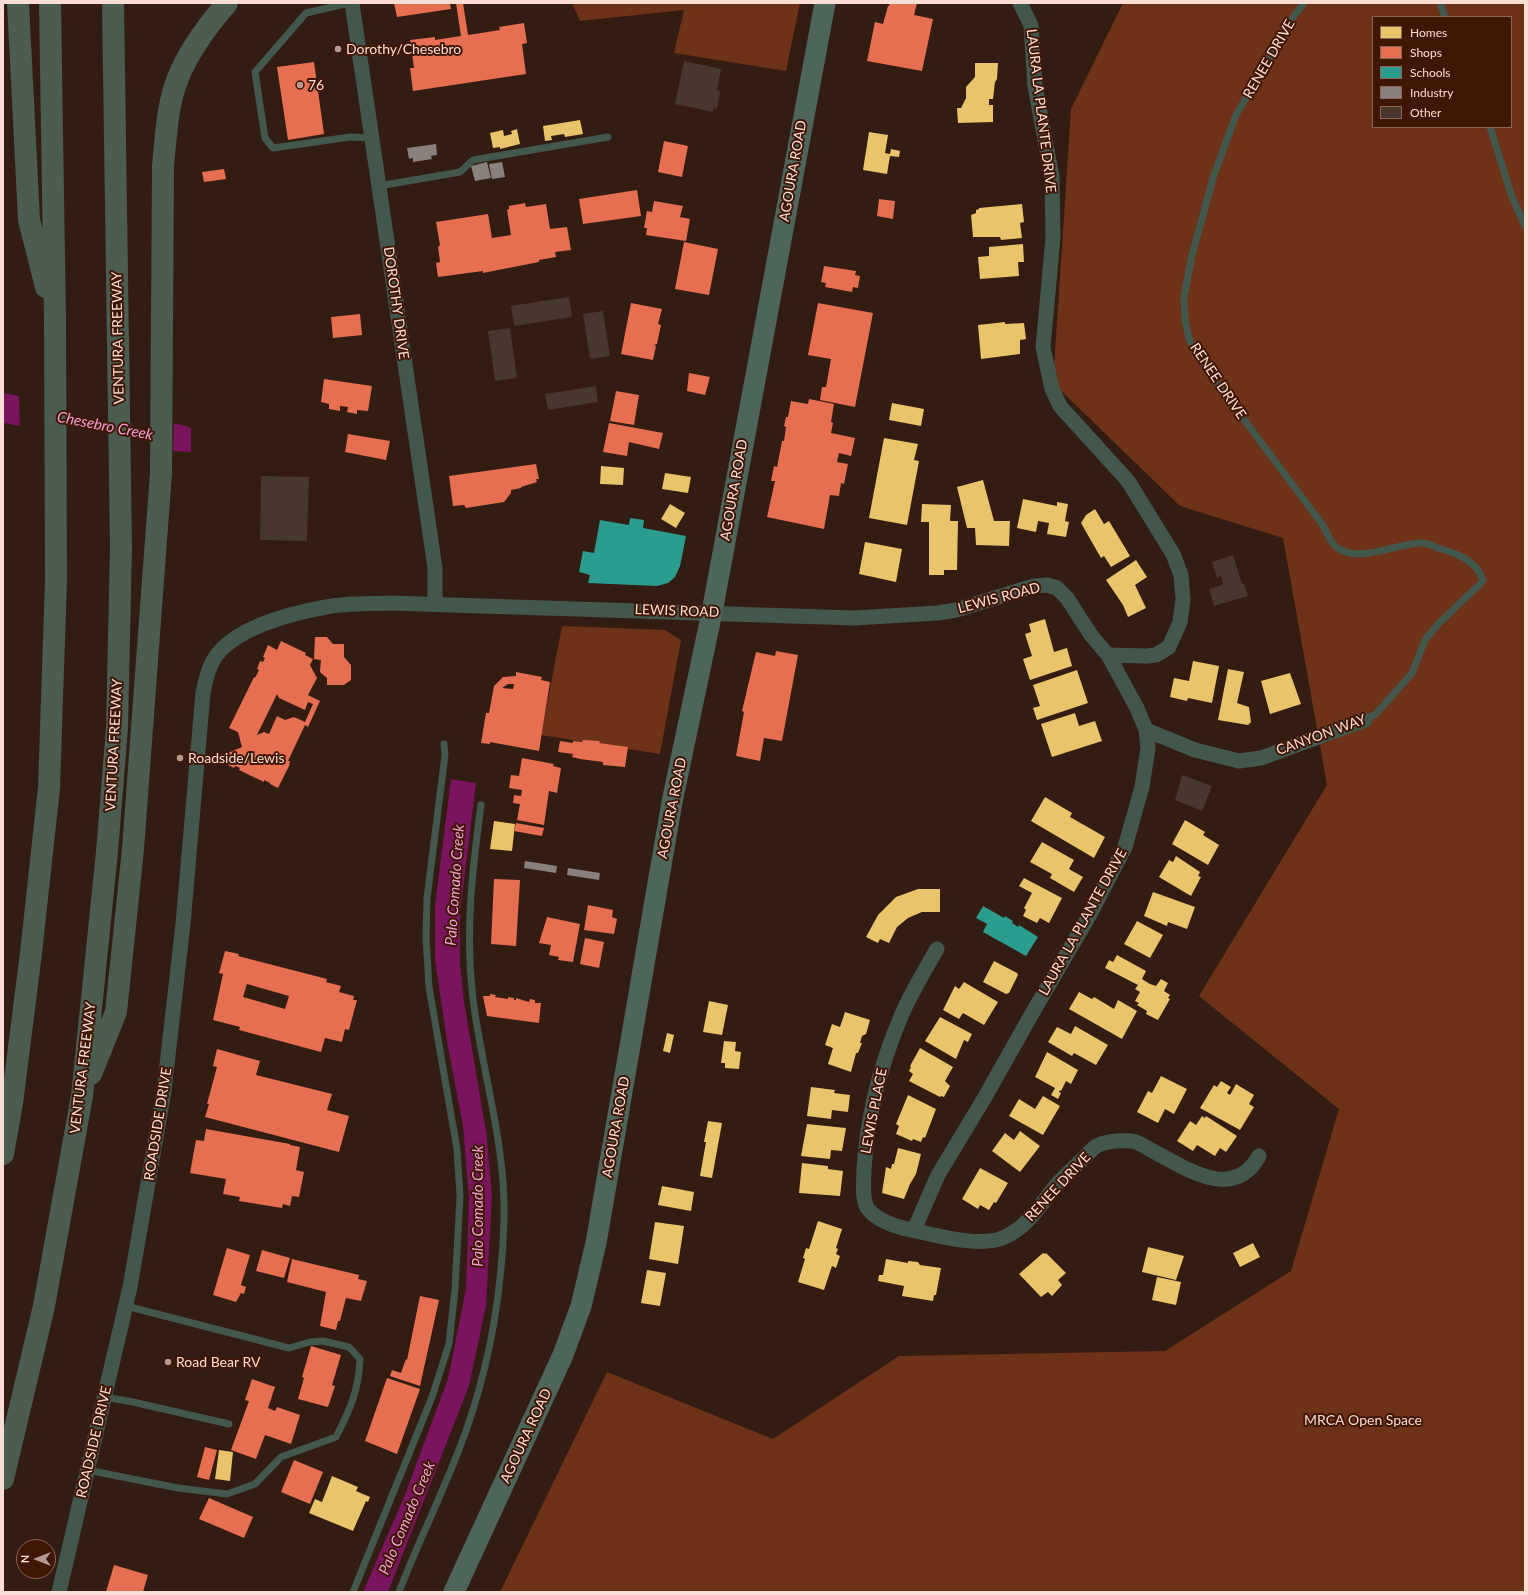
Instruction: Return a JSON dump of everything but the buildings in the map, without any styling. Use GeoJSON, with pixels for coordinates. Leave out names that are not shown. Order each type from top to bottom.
{"type":"FeatureCollection","features":[{"type":"Feature","properties":{"kind":"highway"},"geometry":{"type":"LineString","coordinates":[[18,3],[29,220],[55,322]]}},
{"type":"Feature","properties":{"kind":"highway"},"geometry":{"type":"LineString","coordinates":[[3,1154],[12,1103],[31,953],[49,788],[56,580],[55,322],[50,3]]}},
{"type":"Feature","properties":{"kind":"highway","name":"VENTURA FREEWAY"},"geometry":{"type":"LineString","coordinates":[[3,1478],[44,1306],[82,1096],[107,852],[117,728],[121,547],[113,3]]}},
{"type":"Feature","properties":{"kind":"highway"},"geometry":{"type":"LineString","coordinates":[[82,1096],[116,1012],[133,849],[161,473],[164,166],[168,119],[178,78],[205,28],[227,3]]}},
{"type":"Feature","properties":{"kind":"main road","name":"AGOURA ROAD"},"geometry":{"type":"LineString","coordinates":[[454,1592],[563,1355],[581,1306],[596,1243],[672,802],[712,612],[824,3]]}},
{"type":"Feature","properties":{"kind":"street","name":"DOROTHY DRIVE"},"geometry":{"type":"LineString","coordinates":[[350,3],[372,138],[435,568],[435,604]]}},
{"type":"Feature","properties":{"kind":"street","name":"LAURA LA PLANTE DRIVE"},"geometry":{"type":"LineString","coordinates":[[1020,3],[1031,24],[1035,86],[1052,177],[1053,238],[1043,347],[1052,389],[1060,406],[1128,481],[1173,554],[1181,575],[1183,600],[1180,622],[1169,647],[1156,655],[1108,655]]}},
{"type":"Feature","properties":{"kind":"street","name":"LEWIS ROAD"},"geometry":{"type":"LineString","coordinates":[[219,652],[235,638],[253,629],[284,618],[326,607],[390,603],[712,612],[854,618],[938,613],[962,608],[1034,586],[1047,585],[1057,588],[1067,598],[1091,635],[1108,655]]}},
{"type":"Feature","properties":{"kind":"street","name":"ROADSIDE DRIVE"},"geometry":{"type":"LineString","coordinates":[[59,1592],[126,1306],[164,1091],[183,924],[203,693],[208,671],[219,652]]}},
{"type":"Feature","properties":{"kind":"street","name":"LAURA LA PLANTE DRIVE"},"geometry":{"type":"LineString","coordinates":[[914,1230],[938,1174],[985,1097],[1089,916],[1125,847],[1142,787],[1148,748],[1146,730],[1137,708],[1108,655]]}},
{"type":"Feature","properties":{"kind":"street","name":"CANYON WAY"},"geometry":{"type":"LineString","coordinates":[[1146,730],[1195,750],[1239,760],[1261,758],[1365,720]]}},
{"type":"Feature","properties":{"kind":"street","name":"LEWIS PLACE"},"geometry":{"type":"LineString","coordinates":[[914,1230],[894,1225],[878,1218],[867,1208],[863,1191],[865,1146],[876,1089],[886,1055],[903,1012],[937,949]]}},
{"type":"Feature","properties":{"kind":"street","name":"RENEE DRIVE"},"geometry":{"type":"LineString","coordinates":[[914,1230],[951,1239],[989,1241],[1004,1237],[1019,1228],[1040,1207],[1058,1183],[1096,1146],[1115,1141],[1133,1141],[1199,1175],[1214,1180],[1234,1178],[1245,1173],[1254,1166],[1259,1156]]}},
{"type":"Feature","properties":{"kind":"lane"},"geometry":{"type":"LineString","coordinates":[[350,3],[306,13],[255,72],[265,138],[273,148],[350,137],[372,138]]}},
{"type":"Feature","properties":{"kind":"lane","name":"RENEE DRIVE"},"geometry":{"type":"LineString","coordinates":[[1304,3],[1293,17],[1236,115],[1214,175],[1192,255],[1184,297],[1185,320],[1189,339],[1213,378],[1322,524],[1335,546],[1350,553],[1367,553],[1423,543],[1459,554],[1473,565],[1482,580]]}},
{"type":"Feature","properties":{"kind":"lane"},"geometry":{"type":"LineString","coordinates":[[1440,3],[1445,16]]}},
{"type":"Feature","properties":{"kind":"lane"},"geometry":{"type":"LineString","coordinates":[[1490,128],[1512,198],[1525,226]]}},
{"type":"Feature","properties":{"kind":"lane"},"geometry":{"type":"LineString","coordinates":[[379,186],[460,172],[473,160],[608,137]]}},
{"type":"Feature","properties":{"kind":"lane","name":"CANYON WAY"},"geometry":{"type":"LineString","coordinates":[[1365,720],[1376,714],[1412,673],[1425,640],[1438,624],[1482,580]]}},
{"type":"Feature","properties":{"kind":"lane"},"geometry":{"type":"LineString","coordinates":[[353,1592],[432,1397],[448,1344],[456,1289],[460,1196],[457,1149],[430,987],[426,938],[428,898],[445,755],[444,744]]}},
{"type":"Feature","properties":{"kind":"lane"},"geometry":{"type":"LineString","coordinates":[[399,1592],[414,1553],[451,1470],[470,1418],[487,1355],[498,1290],[504,1219],[503,1193],[496,1121],[478,1035],[469,958],[468,917],[481,805]]}},
{"type":"Feature","properties":{"kind":"lane"},"geometry":{"type":"LineString","coordinates":[[87,1470],[178,1488],[227,1494],[255,1484],[281,1457],[336,1437],[351,1408],[359,1379],[360,1359],[349,1347],[323,1341],[310,1342],[289,1348],[126,1306]]}},
{"type":"Feature","properties":{"kind":"lane"},"geometry":{"type":"LineString","coordinates":[[104,1397],[134,1402],[229,1424]]}},
{"type":"Feature","properties":{"kind":"green space"},"geometry":{"type":"Polygon","coordinates":[[[572,3],[800,3],[786,71],[674,53],[684,10],[580,21],[572,3]]]}},
{"type":"Feature","properties":{"kind":"green space","name":"MRCA Open Space"},"geometry":{"type":"Polygon","coordinates":[[[1123,3],[1525,3],[1525,1592],[500,1592],[607,1372],[773,1439],[899,1356],[1165,1351],[1291,1271],[1339,1109],[1199,996],[1327,785],[1283,538],[1180,506],[1053,383],[1071,109],[1123,3]]]}},
{"type":"Feature","properties":{"kind":"green space"},"geometry":{"type":"Polygon","coordinates":[[[562,626],[665,630],[681,640],[660,754],[541,735],[562,626]]]}},
{"type":"Feature","properties":{"kind":"water","name":"Chesebro Creek"},"geometry":{"type":"Polygon","coordinates":[[[3,393],[182,425],[191,428],[191,452],[173,451],[3,423],[3,393]]]}},
{"type":"Feature","properties":{"kind":"water","name":"Palo Comado Creek"},"geometry":{"type":"Polygon","coordinates":[[[451,779],[476,783],[460,912],[460,964],[464,1002],[486,1131],[492,1195],[486,1306],[469,1386],[388,1592],[363,1592],[404,1497],[448,1379],[466,1289],[469,1198],[463,1126],[447,1041],[435,960],[435,906],[451,779]]]}},
{"type":"Feature","properties":{"kind":"pier"},"geometry":{"type":"Polygon","coordinates":[[[19,393],[174,421],[173,453],[20,429],[19,393]]]}},
{"type":"Feature","properties":{"kind":"place","name":"Dorothy/Chesebro"},"geometry":{"type":"Point","coordinates":[338,49]}},
{"type":"Feature","properties":{"kind":"place","name":"76"},"geometry":{"type":"Point","coordinates":[300,85]}},
{"type":"Feature","properties":{"kind":"place","name":"Roadside/Lewis"},"geometry":{"type":"Point","coordinates":[180,758]}},
{"type":"Feature","properties":{"kind":"place","name":"Road Bear RV"},"geometry":{"type":"Point","coordinates":[168,1362]}}]}
